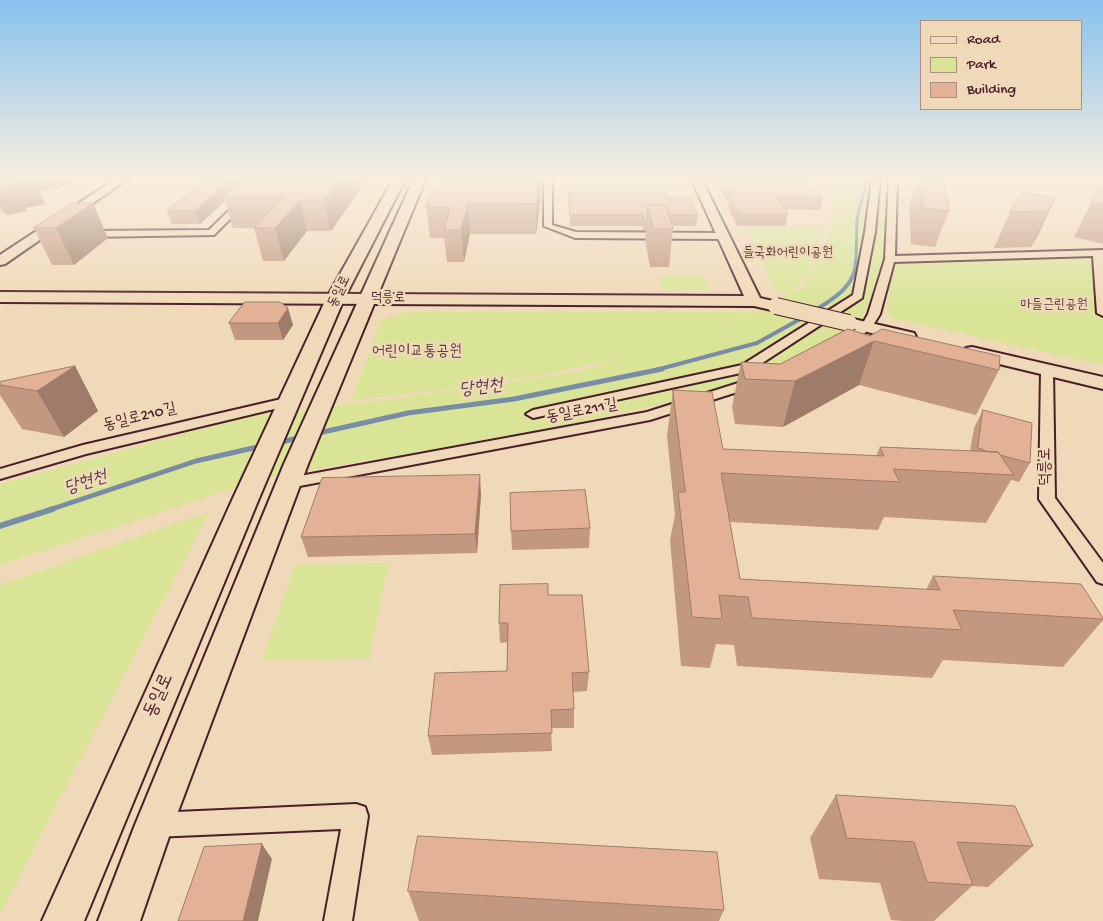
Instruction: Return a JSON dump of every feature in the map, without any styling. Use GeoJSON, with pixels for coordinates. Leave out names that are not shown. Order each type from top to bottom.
{"type":"FeatureCollection","features":[{"type":"Feature","properties":{"kind":"main road"},"geometry":{"type":"LineString","coordinates":[[0,261],[60,221]]}},
{"type":"Feature","properties":{"kind":"main road","name":"동일로"},"geometry":{"type":"LineString","coordinates":[[63,921],[335,299],[377,221]]}},
{"type":"Feature","properties":{"kind":"main road","name":"동일로"},"geometry":{"type":"LineString","coordinates":[[292,473],[402,221]]}},
{"type":"Feature","properties":{"kind":"main road"},"geometry":{"type":"LineString","coordinates":[[716,221],[754,301]]}},
{"type":"Feature","properties":{"kind":"main road","name":"덕릉로"},"geometry":{"type":"LineString","coordinates":[[0,297],[754,301],[866,327]]}},
{"type":"Feature","properties":{"kind":"main road"},"geometry":{"type":"LineString","coordinates":[[866,327],[923,341]]}},
{"type":"Feature","properties":{"kind":"main road"},"geometry":{"type":"LineString","coordinates":[[952,347],[1103,383]]}},
{"type":"Feature","properties":{"kind":"main road"},"geometry":{"type":"LineString","coordinates":[[119,921],[154,825],[292,473]]}},
{"type":"Feature","properties":{"kind":"street"},"geometry":{"type":"LineString","coordinates":[[79,234],[211,233],[223,221]]}},
{"type":"Feature","properties":{"kind":"street"},"geometry":{"type":"LineString","coordinates":[[548,221],[548,226],[575,235],[723,236]]}},
{"type":"Feature","properties":{"kind":"street"},"geometry":{"type":"LineString","coordinates":[[533,414],[746,368],[858,296],[871,221]]}},
{"type":"Feature","properties":{"kind":"street"},"geometry":{"type":"LineString","coordinates":[[829,352],[838,348],[866,327],[874,314],[890,259],[892,221]]}},
{"type":"Feature","properties":{"kind":"street"},"geometry":{"type":"LineString","coordinates":[[41,234],[60,234]]}},
{"type":"Feature","properties":{"kind":"street"},"geometry":{"type":"LineString","coordinates":[[890,259],[1100,253],[1103,313]]}},
{"type":"Feature","properties":{"kind":"street","name":"덕릉로"},"geometry":{"type":"LineString","coordinates":[[1047,370],[1047,499],[1103,577]]}},
{"type":"Feature","properties":{"kind":"street","name":"동일로211길"},"geometry":{"type":"LineString","coordinates":[[292,473],[650,416],[768,377]]}},
{"type":"Feature","properties":{"kind":"street","name":"동일로210길"},"geometry":{"type":"LineString","coordinates":[[0,474],[83,450],[288,405]]}},
{"type":"Feature","properties":{"kind":"street"},"geometry":{"type":"LineString","coordinates":[[154,825],[356,816],[338,921]]}},
{"type":"Feature","properties":{"kind":"green space"},"geometry":{"type":"Polygon","coordinates":[[[832,221],[885,221],[883,258],[863,319],[827,347],[685,399],[543,431],[264,478],[0,565],[0,484],[248,416],[389,400],[577,372],[616,359],[541,375],[451,389],[351,400],[381,321],[405,312],[753,312],[713,326],[753,313],[789,294],[774,289],[748,228],[825,228],[809,273],[791,293],[802,289],[831,229],[832,221]]]}},
{"type":"Feature","properties":{"kind":"green space","name":"마들근린공원"},"geometry":{"type":"Polygon","coordinates":[[[1103,257],[1103,365],[888,317],[889,262],[1103,257]]]}},
{"type":"Feature","properties":{"kind":"green space"},"geometry":{"type":"Polygon","coordinates":[[[659,276],[705,276],[709,290],[662,290],[659,276]]]}},
{"type":"Feature","properties":{"kind":"green space"},"geometry":{"type":"Polygon","coordinates":[[[209,512],[0,914],[0,585],[209,512]]]}},
{"type":"Feature","properties":{"kind":"green space"},"geometry":{"type":"Polygon","coordinates":[[[389,563],[369,658],[262,660],[295,565],[389,563]]]}},
{"type":"Feature","properties":{"kind":"building"},"geometry":{"type":"Polygon","coordinates":[[[45,221],[66,221],[56,228],[34,228],[45,221]]]}},
{"type":"Feature","properties":{"kind":"building"},"geometry":{"type":"Polygon","coordinates":[[[261,221],[281,221],[275,228],[254,228],[261,221]]]}},
{"type":"Feature","properties":{"kind":"building"},"geometry":{"type":"Polygon","coordinates":[[[446,221],[463,221],[461,230],[444,230],[446,221]]]}},
{"type":"Feature","properties":{"kind":"building"},"geometry":{"type":"Polygon","coordinates":[[[652,221],[671,221],[673,229],[654,229],[652,221]]]}},
{"type":"Feature","properties":{"kind":"building"},"geometry":{"type":"Polygon","coordinates":[[[245,302],[280,302],[288,308],[278,323],[229,323],[245,302]]]}},
{"type":"Feature","properties":{"kind":"building"},"geometry":{"type":"Polygon","coordinates":[[[848,329],[870,336],[882,329],[1000,356],[999,370],[874,341],[795,381],[745,379],[741,362],[780,364],[848,329]]]}},
{"type":"Feature","properties":{"kind":"building"},"geometry":{"type":"Polygon","coordinates":[[[75,366],[37,391],[0,385],[0,382],[75,366]]]}},
{"type":"Feature","properties":{"kind":"building"},"geometry":{"type":"Polygon","coordinates":[[[673,390],[712,392],[723,449],[884,456],[880,447],[998,452],[1014,475],[893,469],[900,482],[721,473],[740,579],[940,590],[933,576],[1081,584],[1103,619],[953,610],[962,630],[752,618],[748,597],[719,595],[722,619],[692,617],[678,492],[685,492],[673,390]]]}},
{"type":"Feature","properties":{"kind":"building"},"geometry":{"type":"Polygon","coordinates":[[[983,410],[1032,423],[1030,463],[1000,455],[998,452],[989,452],[978,448],[983,410]]]}},
{"type":"Feature","properties":{"kind":"building"},"geometry":{"type":"Polygon","coordinates":[[[480,475],[475,534],[301,537],[322,478],[480,475]]]}},
{"type":"Feature","properties":{"kind":"building"},"geometry":{"type":"Polygon","coordinates":[[[585,490],[590,528],[511,531],[510,493],[585,490]]]}},
{"type":"Feature","properties":{"kind":"building"},"geometry":{"type":"Polygon","coordinates":[[[548,584],[548,595],[582,595],[589,672],[572,673],[574,709],[551,710],[552,733],[428,736],[435,673],[507,671],[508,623],[499,623],[500,585],[548,584]]]}},
{"type":"Feature","properties":{"kind":"building"},"geometry":{"type":"Polygon","coordinates":[[[836,795],[1015,806],[1033,846],[957,842],[973,885],[927,882],[914,842],[847,838],[836,795]]]}},
{"type":"Feature","properties":{"kind":"building"},"geometry":{"type":"Polygon","coordinates":[[[418,836],[717,852],[724,910],[408,891],[418,836]]]}},
{"type":"Feature","properties":{"kind":"building"},"geometry":{"type":"Polygon","coordinates":[[[262,844],[243,921],[178,921],[204,847],[262,844]]]}},
{"type":"Feature","properties":{"kind":"waterway","name":"당현천"},"geometry":{"type":"LineString","coordinates":[[856,262],[857,221]]}},
{"type":"Feature","properties":{"kind":"waterway","name":"당현천"},"geometry":{"type":"LineString","coordinates":[[814,311],[848,285],[855,270],[856,261]]}},
{"type":"Feature","properties":{"kind":"waterway","name":"당현천"},"geometry":{"type":"LineString","coordinates":[[656,370],[757,343],[804,317]]}},
{"type":"Feature","properties":{"kind":"waterway","name":"당현천"},"geometry":{"type":"LineString","coordinates":[[314,434],[408,413],[514,399],[662,369]]}},
{"type":"Feature","properties":{"kind":"waterway","name":"당현천"},"geometry":{"type":"LineString","coordinates":[[278,443],[301,437]]}},
{"type":"Feature","properties":{"kind":"waterway","name":"당현천"},"geometry":{"type":"LineString","coordinates":[[49,510],[196,461],[262,446]]}},
{"type":"Feature","properties":{"kind":"waterway","name":"당현천"},"geometry":{"type":"LineString","coordinates":[[0,526],[53,509]]}},
{"type":"Feature","properties":{"kind":"park label","name":"들국화어린이공원"},"geometry":{"type":"Point","coordinates":[788,254]}},
{"type":"Feature","properties":{"kind":"park label","name":"어린이교통공원"},"geometry":{"type":"Point","coordinates":[417,353]}}]}
